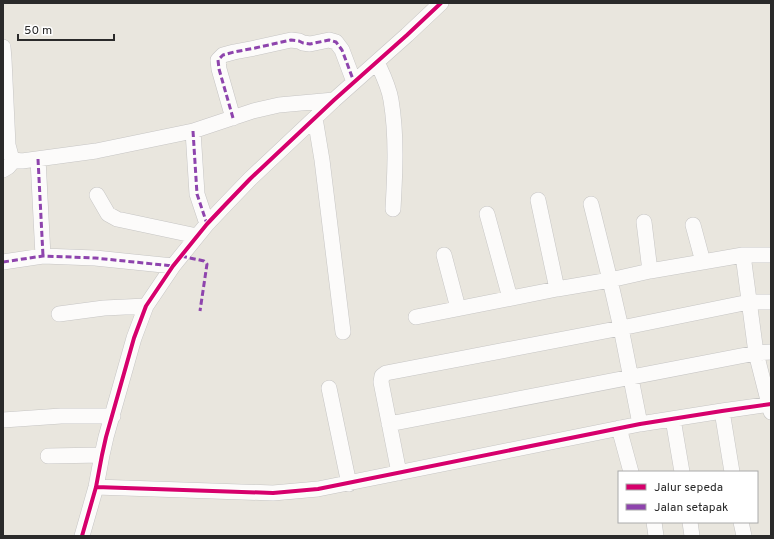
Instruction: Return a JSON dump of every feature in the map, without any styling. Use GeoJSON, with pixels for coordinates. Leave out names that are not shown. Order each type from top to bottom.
{"type":"FeatureCollection","features":[{"type":"Feature","properties":{"kind":"street"},"geometry":{"type":"LineString","coordinates":[[82,536],[96,487],[112,416],[134,338],[146,306],[197,236],[250,179],[441,3]]}},
{"type":"Feature","properties":{"kind":"street"},"geometry":{"type":"LineString","coordinates":[[233,118],[219,69],[218,60],[223,55],[291,40],[298,40],[303,43],[310,44],[329,40],[336,42],[342,50],[354,82]]}},
{"type":"Feature","properties":{"kind":"street"},"geometry":{"type":"LineString","coordinates":[[3,55],[8,145],[11,156],[14,160],[22,161],[96,151],[192,131],[253,111],[279,105],[334,100]]}},
{"type":"Feature","properties":{"kind":"street"},"geometry":{"type":"LineString","coordinates":[[377,62],[386,82],[391,100],[396,161],[393,208]]}},
{"type":"Feature","properties":{"kind":"street"},"geometry":{"type":"LineString","coordinates":[[315,118],[322,160],[343,332]]}},
{"type":"Feature","properties":{"kind":"street"},"geometry":{"type":"LineString","coordinates":[[192,131],[197,194],[207,224]]}},
{"type":"Feature","properties":{"kind":"street"},"geometry":{"type":"LineString","coordinates":[[38,159],[43,256]]}},
{"type":"Feature","properties":{"kind":"street"},"geometry":{"type":"LineString","coordinates":[[3,170],[14,160]]}},
{"type":"Feature","properties":{"kind":"street"},"geometry":{"type":"LineString","coordinates":[[97,194],[103,208],[108,214],[117,220],[197,236]]}},
{"type":"Feature","properties":{"kind":"street"},"geometry":{"type":"LineString","coordinates":[[538,200],[557,289]]}},
{"type":"Feature","properties":{"kind":"street"},"geometry":{"type":"LineString","coordinates":[[591,204],[610,280],[640,424]]}},
{"type":"Feature","properties":{"kind":"street"},"geometry":{"type":"LineString","coordinates":[[487,214],[510,298]]}},
{"type":"Feature","properties":{"kind":"street"},"geometry":{"type":"LineString","coordinates":[[644,222],[650,271]]}},
{"type":"Feature","properties":{"kind":"street"},"geometry":{"type":"LineString","coordinates":[[693,225],[703,262]]}},
{"type":"Feature","properties":{"kind":"street"},"geometry":{"type":"LineString","coordinates":[[444,255],[458,308]]}},
{"type":"Feature","properties":{"kind":"street"},"geometry":{"type":"LineString","coordinates":[[96,487],[273,493],[318,490],[640,424],[722,411],[770,406],[756,353],[744,255]]}},
{"type":"Feature","properties":{"kind":"street"},"geometry":{"type":"LineString","coordinates":[[416,317],[650,271],[744,255],[771,255]]}},
{"type":"Feature","properties":{"kind":"street"},"geometry":{"type":"LineString","coordinates":[[3,262],[43,256],[95,258],[174,266]]}},
{"type":"Feature","properties":{"kind":"street"},"geometry":{"type":"LineString","coordinates":[[399,473],[381,382],[382,376],[386,373],[749,302],[771,302]]}},
{"type":"Feature","properties":{"kind":"street"},"geometry":{"type":"LineString","coordinates":[[60,314],[104,308],[146,306]]}},
{"type":"Feature","properties":{"kind":"street"},"geometry":{"type":"LineString","coordinates":[[389,424],[756,353],[771,352]]}},
{"type":"Feature","properties":{"kind":"street"},"geometry":{"type":"LineString","coordinates":[[329,388],[349,484]]}},
{"type":"Feature","properties":{"kind":"street"},"geometry":{"type":"LineString","coordinates":[[722,411],[732,471]]}},
{"type":"Feature","properties":{"kind":"street"},"geometry":{"type":"LineString","coordinates":[[3,420],[61,416],[112,416]]}},
{"type":"Feature","properties":{"kind":"street"},"geometry":{"type":"LineString","coordinates":[[673,419],[682,471]]}},
{"type":"Feature","properties":{"kind":"street"},"geometry":{"type":"LineString","coordinates":[[619,428],[631,471]]}},
{"type":"Feature","properties":{"kind":"street"},"geometry":{"type":"LineString","coordinates":[[48,456],[102,455]]}},
{"type":"Feature","properties":{"kind":"street"},"geometry":{"type":"LineString","coordinates":[[654,523],[656,536]]}},
{"type":"Feature","properties":{"kind":"street"},"geometry":{"type":"LineString","coordinates":[[690,523],[692,536]]}},
{"type":"Feature","properties":{"kind":"street"},"geometry":{"type":"LineString","coordinates":[[741,523],[744,536]]}},
{"type":"Feature","properties":{"kind":"marked path"},"geometry":{"type":"LineString","coordinates":[[233,118],[219,69],[218,60],[223,55],[291,40],[310,44],[329,40],[336,42],[342,50],[354,82]]}},
{"type":"Feature","properties":{"kind":"marked path"},"geometry":{"type":"LineString","coordinates":[[193,131],[197,194],[207,224]]}},
{"type":"Feature","properties":{"kind":"marked path"},"geometry":{"type":"LineString","coordinates":[[38,159],[43,256]]}},
{"type":"Feature","properties":{"kind":"marked path"},"geometry":{"type":"LineString","coordinates":[[3,262],[43,256],[95,258],[173,266]]}},
{"type":"Feature","properties":{"kind":"marked path"},"geometry":{"type":"LineString","coordinates":[[181,256],[204,261],[207,264],[200,311]]}},
{"type":"Feature","properties":{"kind":"cycle path"},"geometry":{"type":"LineString","coordinates":[[82,536],[96,487],[106,437],[134,338],[146,306],[173,266],[207,224],[250,179],[441,3]]}},
{"type":"Feature","properties":{"kind":"cycle path"},"geometry":{"type":"LineString","coordinates":[[96,487],[273,493],[318,489],[640,424],[771,404]]}}]}
